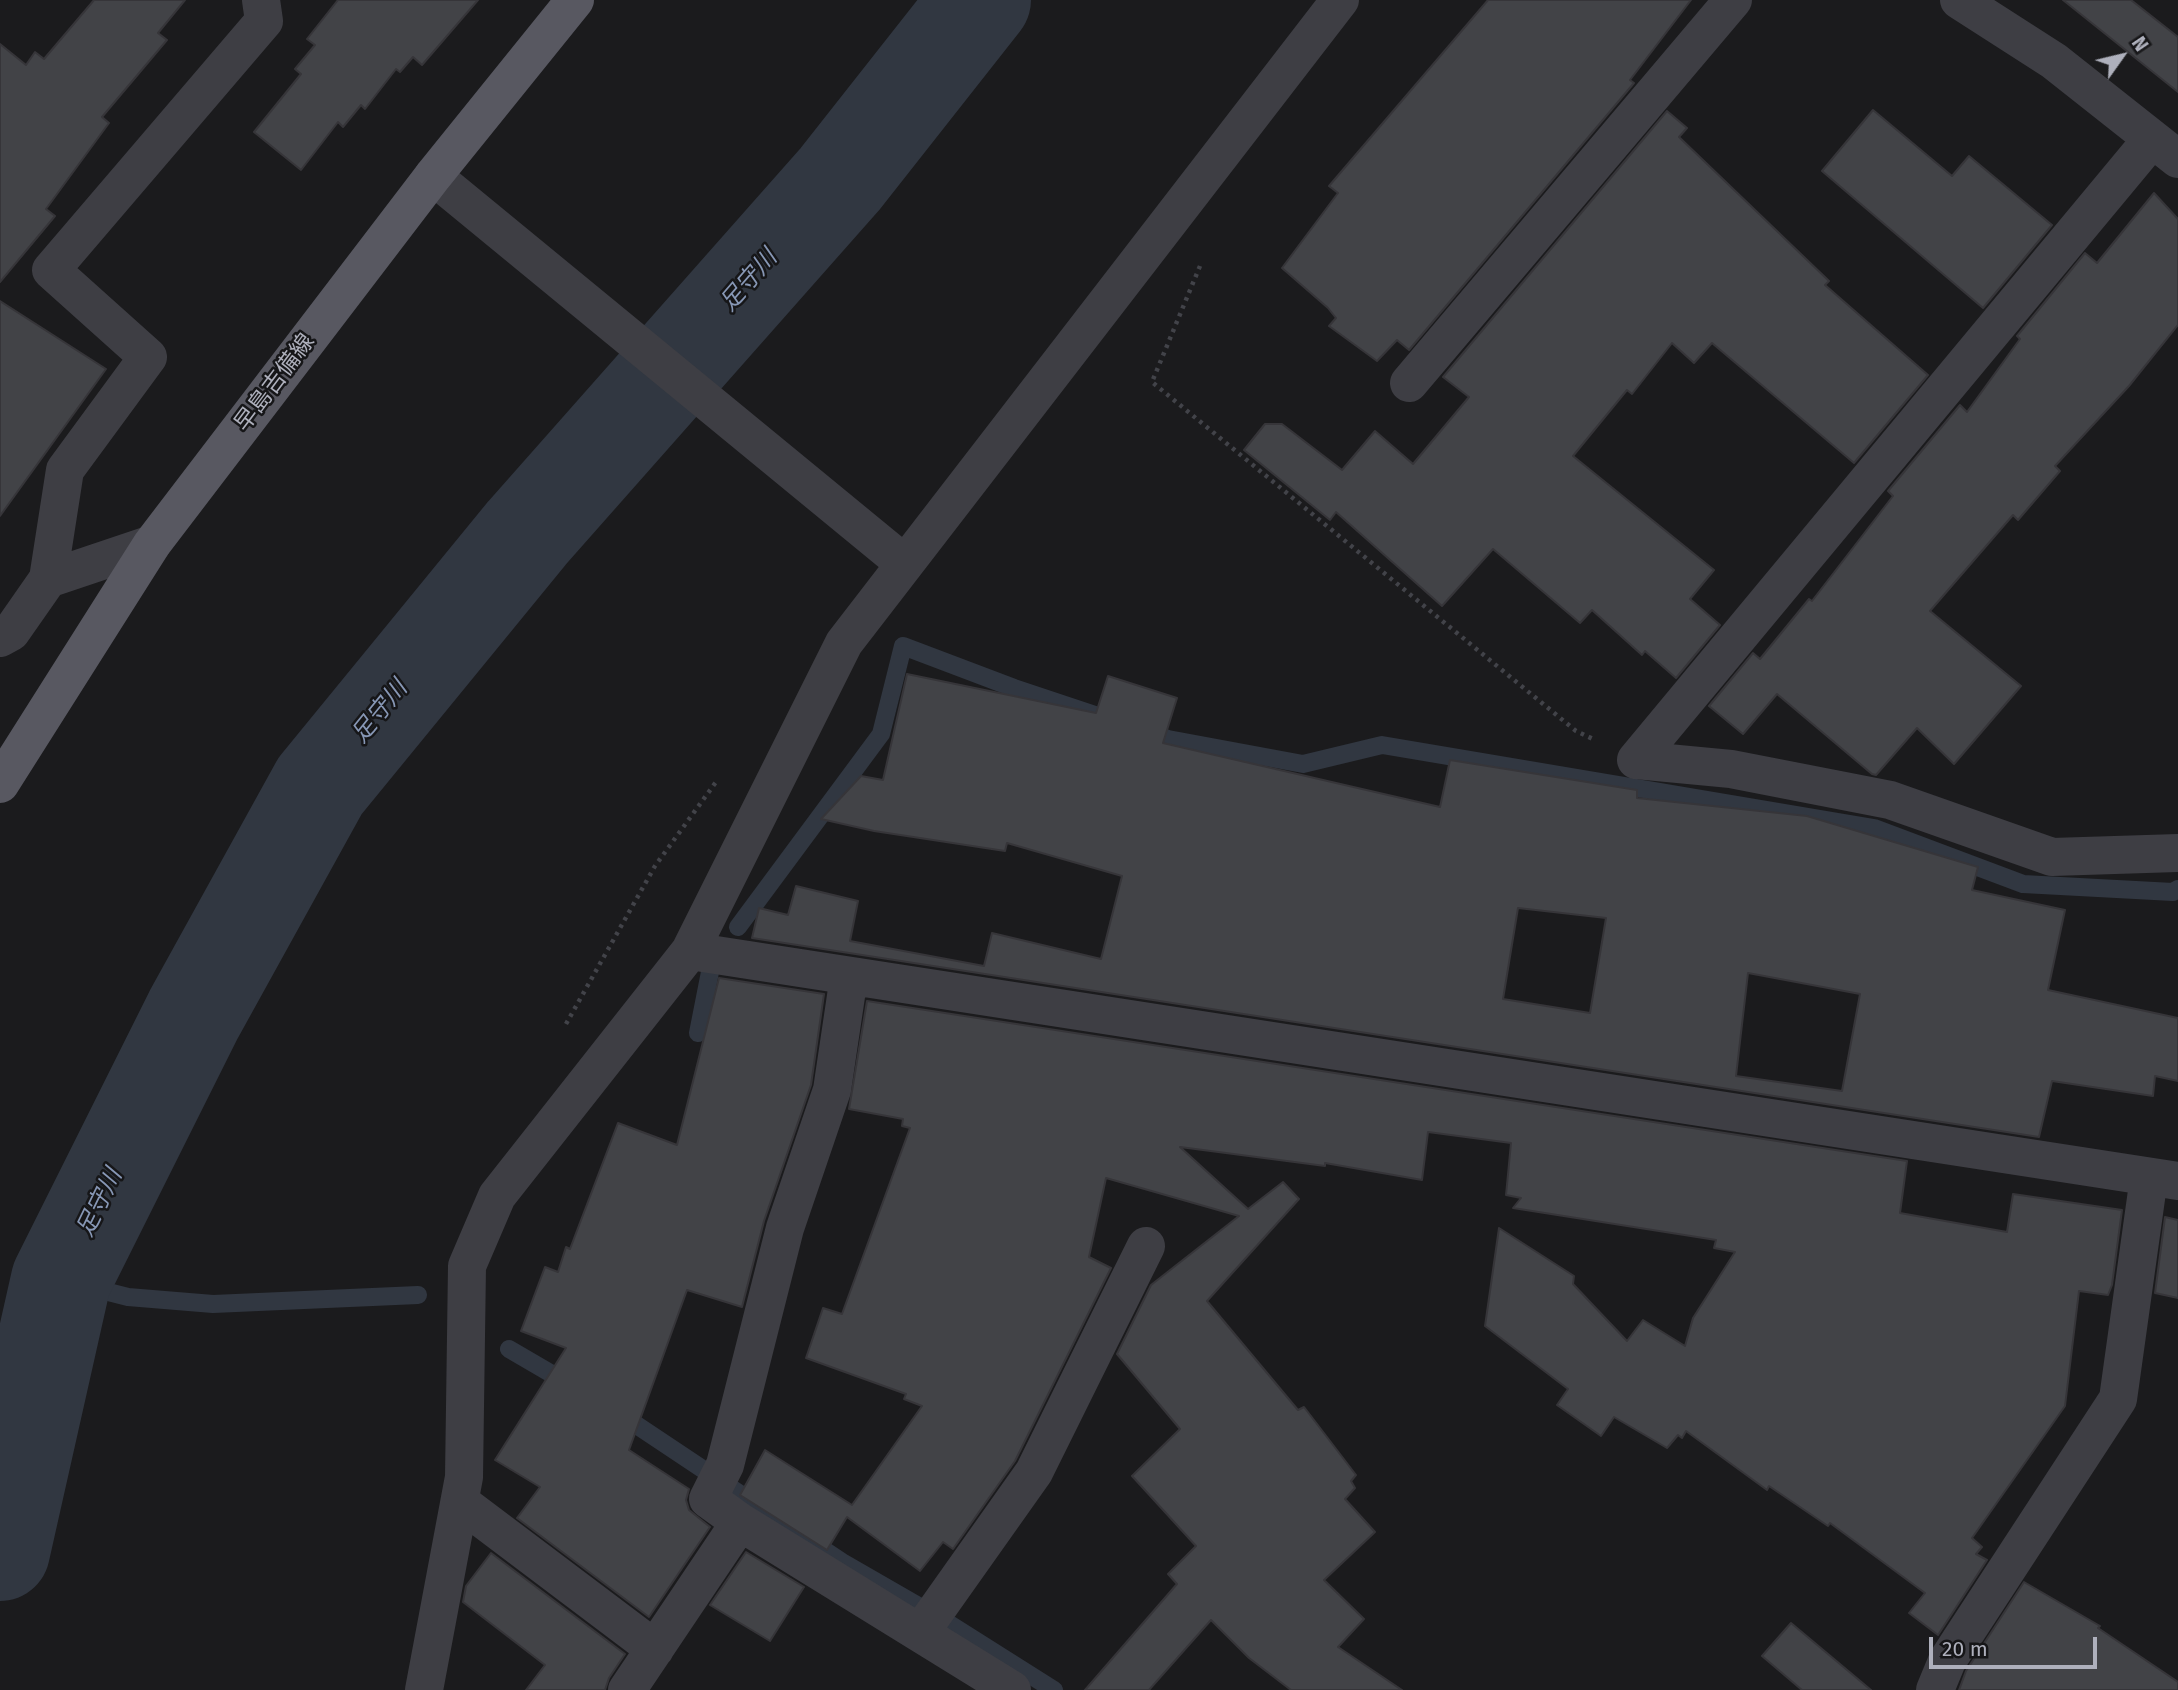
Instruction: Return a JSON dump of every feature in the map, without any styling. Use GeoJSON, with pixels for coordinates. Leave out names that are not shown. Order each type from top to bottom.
{"type":"FeatureCollection","features":[{"type":"Feature","properties":{"kind":"main road","name":"早島吉備線"},"geometry":{"type":"LineString","coordinates":[[0,785],[152,544],[445,185],[575,0]]}},
{"type":"Feature","properties":{"kind":"street"},"geometry":{"type":"LineString","coordinates":[[0,638],[11,632],[48,579],[65,470],[148,357],[51,270],[264,21],[261,0]]}},
{"type":"Feature","properties":{"kind":"street"},"geometry":{"type":"LineString","coordinates":[[424,1690],[460,1502],[467,1266],[497,1196],[690,951],[844,643],[898,558],[1340,0]]}},
{"type":"Feature","properties":{"kind":"street"},"geometry":{"type":"LineString","coordinates":[[1409,383],[1732,0]]}},
{"type":"Feature","properties":{"kind":"street"},"geometry":{"type":"LineString","coordinates":[[1636,761],[2165,149],[2054,61],[1959,0]]}},
{"type":"Feature","properties":{"kind":"street"},"geometry":{"type":"LineString","coordinates":[[445,185],[898,558]]}},
{"type":"Feature","properties":{"kind":"street"},"geometry":{"type":"LineString","coordinates":[[48,579],[152,544]]}},
{"type":"Feature","properties":{"kind":"street"},"geometry":{"type":"LineString","coordinates":[[1636,761],[1731,769],[1890,800],[2052,858],[2178,853]]}},
{"type":"Feature","properties":{"kind":"street"},"geometry":{"type":"LineString","coordinates":[[690,951],[2163,1179],[2118,1399],[1947,1661],[1935,1690]]}},
{"type":"Feature","properties":{"kind":"street"},"geometry":{"type":"LineString","coordinates":[[849,976],[832,1090],[785,1228],[720,1476],[708,1499],[740,1521],[928,1622],[1012,1690]]}},
{"type":"Feature","properties":{"kind":"street"},"geometry":{"type":"LineString","coordinates":[[928,1622],[1034,1472],[1146,1247]]}},
{"type":"Feature","properties":{"kind":"street"},"geometry":{"type":"LineString","coordinates":[[460,1502],[655,1649]]}},
{"type":"Feature","properties":{"kind":"street"},"geometry":{"type":"LineString","coordinates":[[627,1690],[740,1521]]}},
{"type":"Feature","properties":{"kind":"path"},"geometry":{"type":"LineString","coordinates":[[1201,264],[1152,382],[1576,731],[1636,761]]}},
{"type":"Feature","properties":{"kind":"path"},"geometry":{"type":"LineString","coordinates":[[564,1028],[655,866],[718,780]]}},
{"type":"Feature","properties":{"kind":"building"},"geometry":{"type":"Polygon","coordinates":[[[94,0],[185,0],[158,33],[167,40],[102,117],[109,123],[46,209],[55,216],[0,282],[0,44],[26,65],[35,52],[44,59],[94,0]]]}},
{"type":"Feature","properties":{"kind":"building"},"geometry":{"type":"Polygon","coordinates":[[[338,0],[478,0],[422,65],[413,57],[400,72],[396,69],[365,109],[361,105],[343,127],[338,122],[301,170],[254,132],[301,74],[295,69],[315,45],[307,39],[338,0]]]}},
{"type":"Feature","properties":{"kind":"building"},"geometry":{"type":"Polygon","coordinates":[[[1488,0],[1691,0],[1630,80],[1634,83],[1409,350],[1397,340],[1377,361],[1329,326],[1336,318],[1328,308],[1282,268],[1338,193],[1329,186],[1488,0]]]}},
{"type":"Feature","properties":{"kind":"building"},"geometry":{"type":"Polygon","coordinates":[[[2063,0],[2131,0],[2178,37],[2178,92],[2063,0]]]}},
{"type":"Feature","properties":{"kind":"building"},"geometry":{"type":"Polygon","coordinates":[[[1873,110],[1952,176],[1969,156],[2052,225],[1983,308],[1822,171],[1873,110]]]}},
{"type":"Feature","properties":{"kind":"building"},"geometry":{"type":"Polygon","coordinates":[[[1667,111],[1687,128],[1679,137],[1829,281],[1825,285],[1928,375],[1854,463],[1712,343],[1694,363],[1672,343],[1632,394],[1627,390],[1573,456],[1714,570],[1690,599],[1720,625],[1676,678],[1645,651],[1642,655],[1592,610],[1580,623],[1493,549],[1442,606],[1336,512],[1330,520],[1244,450],[1265,424],[1282,424],[1342,470],[1375,431],[1413,464],[1469,397],[1443,377],[1667,111]]]}},
{"type":"Feature","properties":{"kind":"building"},"geometry":{"type":"Polygon","coordinates":[[[2154,193],[2178,219],[2178,325],[2129,386],[2055,466],[2060,471],[2018,520],[2013,515],[1930,611],[2021,686],[1954,764],[1917,728],[1876,775],[1872,774],[1777,694],[1743,734],[1709,706],[1753,653],[1760,659],[1809,599],[1812,601],[1893,496],[1888,491],[1960,405],[1967,412],[2020,339],[2017,336],[2085,253],[2097,263],[2154,193]]]}},
{"type":"Feature","properties":{"kind":"building"},"geometry":{"type":"Polygon","coordinates":[[[0,301],[106,369],[0,516],[0,301]]]}},
{"type":"Feature","properties":{"kind":"building"},"geometry":{"type":"Polygon","coordinates":[[[907,674],[1096,713],[1108,676],[1177,698],[1163,743],[1440,807],[1450,760],[1637,790],[1637,798],[1807,816],[1978,867],[1972,890],[2065,910],[2048,990],[2178,1018],[2178,1081],[2155,1076],[2153,1096],[2052,1081],[2039,1137],[752,938],[759,908],[788,915],[796,886],[858,901],[850,941],[984,966],[992,933],[1101,959],[1122,876],[1007,843],[1005,851],[874,831],[821,819],[861,776],[883,780],[907,674]],[[1518,908],[1503,999],[1590,1013],[1606,918],[1518,908]],[[1748,973],[1736,1076],[1842,1091],[1860,994],[1748,973]]]}},
{"type":"Feature","properties":{"kind":"building"},"geometry":{"type":"Polygon","coordinates":[[[719,978],[824,994],[811,1085],[764,1221],[742,1307],[687,1290],[629,1450],[689,1489],[686,1500],[689,1510],[710,1527],[649,1617],[517,1518],[540,1487],[495,1460],[566,1348],[521,1331],[545,1267],[558,1272],[566,1247],[570,1249],[618,1123],[677,1145],[719,978]]]}},
{"type":"Feature","properties":{"kind":"building"},"geometry":{"type":"Polygon","coordinates":[[[867,1001],[1907,1161],[1900,1213],[2007,1232],[2013,1194],[2122,1210],[2112,1285],[2108,1295],[2079,1291],[2065,1406],[1972,1538],[1982,1547],[1976,1554],[1987,1560],[1938,1635],[1909,1613],[1925,1593],[1830,1523],[1828,1526],[1769,1486],[1767,1490],[1686,1431],[1682,1438],[1678,1435],[1667,1448],[1614,1417],[1601,1436],[1557,1405],[1568,1389],[1485,1326],[1499,1228],[1574,1276],[1573,1284],[1627,1341],[1643,1320],[1685,1346],[1693,1318],[1735,1252],[1714,1248],[1716,1240],[1513,1208],[1521,1198],[1506,1195],[1511,1143],[1428,1132],[1422,1180],[1325,1163],[1325,1166],[1180,1147],[1248,1209],[1283,1182],[1299,1199],[1207,1301],[1298,1410],[1304,1407],[1356,1475],[1351,1481],[1355,1488],[1345,1499],[1375,1532],[1324,1580],[1364,1619],[1338,1647],[1402,1690],[1291,1690],[1249,1658],[1211,1620],[1149,1690],[1085,1690],[1177,1584],[1168,1574],[1196,1546],[1132,1476],[1180,1429],[1117,1354],[1151,1285],[1239,1216],[1106,1178],[1089,1257],[1111,1268],[1015,1461],[953,1549],[943,1542],[920,1571],[847,1517],[827,1550],[740,1495],[765,1450],[852,1505],[922,1406],[904,1399],[906,1394],[806,1358],[823,1308],[842,1314],[910,1128],[902,1126],[903,1119],[849,1109],[867,1001]]]}},
{"type":"Feature","properties":{"kind":"building"},"geometry":{"type":"Polygon","coordinates":[[[2165,1217],[2178,1220],[2178,1298],[2155,1293],[2165,1217]]]}},
{"type":"Feature","properties":{"kind":"building"},"geometry":{"type":"Polygon","coordinates":[[[746,1552],[804,1587],[770,1641],[710,1605],[746,1552]]]}},
{"type":"Feature","properties":{"kind":"building"},"geometry":{"type":"Polygon","coordinates":[[[491,1553],[625,1654],[609,1678],[605,1690],[526,1690],[545,1665],[463,1602],[466,1586],[491,1553]]]}},
{"type":"Feature","properties":{"kind":"building"},"geometry":{"type":"Polygon","coordinates":[[[2024,1582],[2100,1626],[2098,1628],[2178,1682],[2178,1690],[1959,1690],[1966,1671],[2024,1582]]]}},
{"type":"Feature","properties":{"kind":"building"},"geometry":{"type":"Polygon","coordinates":[[[1791,1623],[1871,1690],[1802,1690],[1762,1656],[1791,1623]]]}},
{"type":"Feature","properties":{"kind":"waterway","name":"足守川"},"geometry":{"type":"LineString","coordinates":[[0,1551],[61,1280],[194,1014],[320,786],[527,533],[840,179],[981,0]]}},
{"type":"Feature","properties":{"kind":"waterway"},"geometry":{"type":"LineString","coordinates":[[738,927],[881,734],[903,646],[1098,716]]}},
{"type":"Feature","properties":{"kind":"waterway"},"geometry":{"type":"LineString","coordinates":[[1142,730],[1168,739],[1303,764],[1382,745],[1874,828],[2023,884],[2173,892],[2178,889]]}},
{"type":"Feature","properties":{"kind":"waterway"},"geometry":{"type":"LineString","coordinates":[[698,1033],[710,972]]}},
{"type":"Feature","properties":{"kind":"waterway"},"geometry":{"type":"LineString","coordinates":[[61,1280],[128,1297],[213,1304],[418,1295]]}},
{"type":"Feature","properties":{"kind":"waterway"},"geometry":{"type":"LineString","coordinates":[[509,1349],[569,1384]]}},
{"type":"Feature","properties":{"kind":"waterway"},"geometry":{"type":"LineString","coordinates":[[620,1414],[842,1562],[948,1623],[1054,1690]]}}]}
